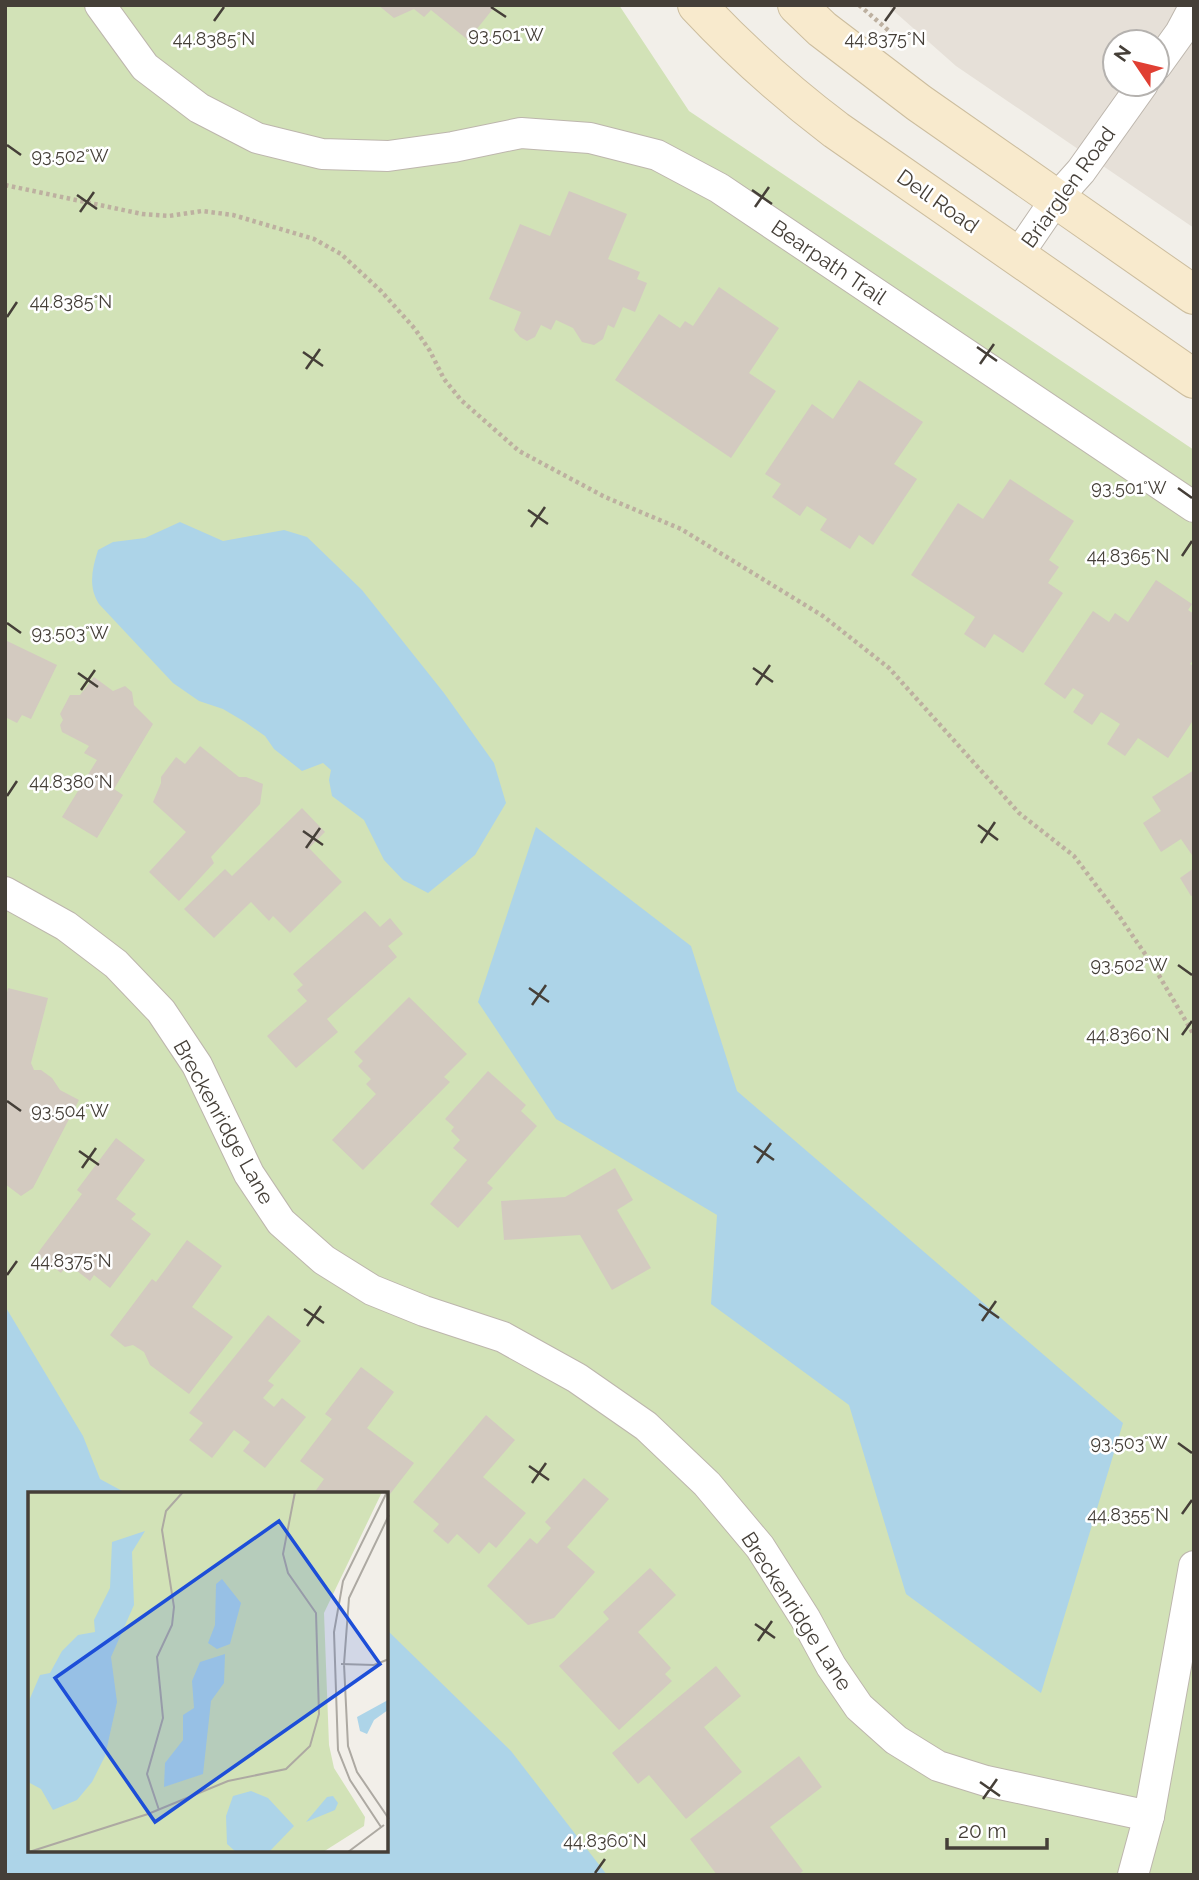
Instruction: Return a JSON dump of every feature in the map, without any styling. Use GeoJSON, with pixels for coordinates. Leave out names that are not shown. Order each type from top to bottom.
{"type":"FeatureCollection","features":[{"type":"Feature","properties":{"kind":"main road","name":"Dell Road"},"geometry":{"type":"LineString","coordinates":[[697,5],[733,44],[836,130],[1194,379]]}},
{"type":"Feature","properties":{"kind":"main road"},"geometry":{"type":"LineString","coordinates":[[797,5],[822,29],[919,103],[1194,295]]}},
{"type":"Feature","properties":{"kind":"street","name":"Bearpath Trail"},"geometry":{"type":"LineString","coordinates":[[100,5],[145,67],[199,108],[257,138],[322,154],[388,156],[453,147],[521,133],[590,138],[657,155],[719,188],[1194,507]]}},
{"type":"Feature","properties":{"kind":"street"},"geometry":{"type":"LineString","coordinates":[[1171,46],[1194,7]]}},
{"type":"Feature","properties":{"kind":"street","name":"Briarglen Road"},"geometry":{"type":"LineString","coordinates":[[1017,256],[1056,199],[1081,171],[1133,98]]}},
{"type":"Feature","properties":{"kind":"street","name":"Breckenridge Lane"},"geometry":{"type":"LineString","coordinates":[[5,892],[66,926],[116,964],[161,1011],[197,1065],[248,1174],[281,1222],[324,1260],[372,1290],[424,1311],[503,1337],[577,1378],[646,1426],[707,1484],[760,1547],[805,1618],[831,1666],[859,1707],[896,1740],[938,1766],[986,1781],[1149,1816]]}},
{"type":"Feature","properties":{"kind":"street"},"geometry":{"type":"LineString","coordinates":[[1133,1875],[1149,1816],[1194,1566]]}},
{"type":"Feature","properties":{"kind":"path"},"geometry":{"type":"LineString","coordinates":[[5,185],[142,214],[169,216],[202,211],[233,215],[313,239],[341,254],[381,291],[415,329],[444,379],[461,400],[519,451],[605,497],[681,529],[822,616],[889,668],[1019,813],[1074,856],[1154,967],[1194,1035]]}},
{"type":"Feature","properties":{"kind":"shaded area"},"geometry":{"type":"Polygon","coordinates":[[[887,5],[1194,5],[1194,228],[956,66],[887,5]]]}},
{"type":"Feature","properties":{"kind":"green space"},"geometry":{"type":"Polygon","coordinates":[[[5,5],[619,5],[689,111],[1194,450],[1194,1875],[5,1875],[5,5]]]}},
{"type":"Feature","properties":{"kind":"water"},"geometry":{"type":"Polygon","coordinates":[[[180,522],[223,541],[284,530],[307,537],[362,590],[444,693],[494,763],[506,803],[475,855],[428,893],[403,880],[384,860],[364,820],[332,796],[329,780],[331,770],[323,763],[302,771],[274,749],[265,736],[245,722],[223,709],[199,701],[173,683],[99,604],[93,591],[92,578],[98,550],[113,542],[145,538],[180,522]]]}},
{"type":"Feature","properties":{"kind":"water"},"geometry":{"type":"Polygon","coordinates":[[[536,827],[691,946],[737,1091],[1123,1423],[1041,1693],[906,1594],[849,1405],[711,1304],[717,1215],[556,1119],[478,1002],[536,827]]]}},
{"type":"Feature","properties":{"kind":"water"},"geometry":{"type":"Polygon","coordinates":[[[5,1306],[83,1436],[100,1479],[124,1492],[28,1492],[28,1852],[388,1852],[388,1631],[511,1751],[607,1875],[5,1875],[5,1306]]]}},
{"type":"Feature","properties":{"kind":"building"},"geometry":{"type":"Polygon","coordinates":[[[378,5],[496,5],[468,40],[431,10],[424,17],[414,9],[394,18],[378,5]]]}},
{"type":"Feature","properties":{"kind":"building"},"geometry":{"type":"Polygon","coordinates":[[[569,191],[627,214],[608,259],[640,272],[637,279],[647,283],[635,312],[623,307],[614,328],[608,325],[603,339],[594,345],[582,342],[573,328],[556,320],[551,330],[541,325],[535,337],[527,341],[514,330],[521,312],[489,299],[520,224],[550,236],[569,191]]]}},
{"type":"Feature","properties":{"kind":"building"},"geometry":{"type":"Polygon","coordinates":[[[719,287],[779,328],[749,373],[776,391],[731,458],[615,380],[659,314],[680,328],[685,321],[693,326],[719,287]]]}},
{"type":"Feature","properties":{"kind":"building"},"geometry":{"type":"Polygon","coordinates":[[[859,380],[923,422],[894,464],[917,479],[873,545],[859,535],[850,549],[820,530],[827,519],[807,506],[800,516],[772,497],[781,484],[765,474],[812,404],[833,419],[859,380]]]}},
{"type":"Feature","properties":{"kind":"building"},"geometry":{"type":"Polygon","coordinates":[[[1010,479],[1074,521],[1049,560],[1059,567],[1048,583],[1063,593],[1023,653],[994,634],[985,648],[964,634],[975,617],[911,575],[958,503],[983,519],[1010,479]]]}},
{"type":"Feature","properties":{"kind":"building"},"geometry":{"type":"Polygon","coordinates":[[[1156,580],[1192,604],[1188,610],[1194,614],[1194,659],[1190,664],[1194,666],[1194,719],[1168,758],[1138,738],[1125,756],[1107,744],[1120,724],[1101,712],[1092,725],[1073,712],[1084,695],[1073,688],[1065,699],[1044,684],[1093,611],[1109,622],[1115,613],[1128,622],[1156,580]]]}},
{"type":"Feature","properties":{"kind":"building"},"geometry":{"type":"Polygon","coordinates":[[[5,640],[57,665],[31,719],[22,715],[17,723],[5,717],[5,640]]]}},
{"type":"Feature","properties":{"kind":"building"},"geometry":{"type":"Polygon","coordinates":[[[94,677],[113,691],[125,686],[132,692],[134,705],[153,724],[114,789],[123,795],[97,838],[62,817],[97,760],[84,753],[89,746],[62,732],[60,725],[63,720],[60,714],[70,695],[80,695],[94,677]]]}},
{"type":"Feature","properties":{"kind":"building"},"geometry":{"type":"Polygon","coordinates":[[[200,746],[239,777],[263,784],[260,804],[211,857],[214,863],[179,901],[149,872],[186,832],[153,802],[161,777],[176,757],[185,764],[200,746]]]}},
{"type":"Feature","properties":{"kind":"building"},"geometry":{"type":"Polygon","coordinates":[[[1194,770],[1194,858],[1181,839],[1161,852],[1143,823],[1161,811],[1152,797],[1194,770]]]}},
{"type":"Feature","properties":{"kind":"building"},"geometry":{"type":"Polygon","coordinates":[[[302,808],[325,832],[309,848],[342,882],[290,933],[273,916],[269,921],[251,902],[214,938],[184,909],[225,869],[232,876],[302,808]]]}},
{"type":"Feature","properties":{"kind":"building"},"geometry":{"type":"Polygon","coordinates":[[[1194,868],[1194,895],[1191,896],[1180,878],[1194,868]]]}},
{"type":"Feature","properties":{"kind":"building"},"geometry":{"type":"Polygon","coordinates":[[[365,911],[380,927],[390,918],[403,934],[388,946],[397,957],[327,1019],[338,1032],[296,1068],[267,1036],[307,1001],[297,990],[303,985],[293,974],[365,911]]]}},
{"type":"Feature","properties":{"kind":"building"},"geometry":{"type":"Polygon","coordinates":[[[8,988],[48,998],[31,1063],[34,1070],[41,1070],[52,1078],[60,1090],[79,1100],[33,1188],[21,1196],[5,1184],[5,1002],[8,988]]]}},
{"type":"Feature","properties":{"kind":"building"},"geometry":{"type":"Polygon","coordinates":[[[409,997],[467,1054],[444,1077],[450,1082],[363,1170],[332,1140],[376,1094],[366,1084],[371,1079],[358,1066],[363,1061],[354,1052],[409,997]]]}},
{"type":"Feature","properties":{"kind":"building"},"geometry":{"type":"Polygon","coordinates":[[[488,1071],[526,1105],[521,1111],[537,1126],[487,1183],[493,1188],[458,1228],[430,1204],[467,1160],[453,1148],[460,1140],[451,1131],[454,1127],[445,1119],[488,1071]]]}},
{"type":"Feature","properties":{"kind":"building"},"geometry":{"type":"Polygon","coordinates":[[[116,1138],[145,1160],[116,1199],[136,1214],[131,1219],[151,1234],[110,1288],[94,1275],[90,1281],[68,1264],[61,1273],[37,1254],[82,1194],[77,1190],[116,1138]]]}},
{"type":"Feature","properties":{"kind":"building"},"geometry":{"type":"Polygon","coordinates":[[[615,1168],[633,1200],[617,1210],[651,1268],[612,1290],[580,1235],[504,1240],[501,1201],[565,1197],[615,1168]]]}},
{"type":"Feature","properties":{"kind":"building"},"geometry":{"type":"Polygon","coordinates":[[[187,1240],[222,1266],[192,1307],[233,1337],[189,1394],[150,1365],[144,1352],[133,1345],[125,1347],[110,1335],[152,1279],[156,1282],[187,1240]]]}},
{"type":"Feature","properties":{"kind":"building"},"geometry":{"type":"Polygon","coordinates":[[[268,1315],[301,1341],[268,1381],[274,1385],[263,1398],[274,1407],[282,1398],[306,1417],[265,1468],[243,1451],[250,1442],[234,1430],[212,1458],[189,1440],[203,1423],[189,1413],[268,1315]]]}},
{"type":"Feature","properties":{"kind":"building"},"geometry":{"type":"Polygon","coordinates":[[[361,1367],[394,1392],[367,1428],[414,1463],[388,1497],[388,1492],[315,1492],[324,1479],[300,1461],[332,1419],[325,1414],[361,1367]]]}},
{"type":"Feature","properties":{"kind":"building"},"geometry":{"type":"Polygon","coordinates":[[[486,1415],[515,1440],[483,1477],[526,1513],[496,1548],[489,1542],[479,1554],[457,1534],[448,1544],[433,1531],[439,1524],[413,1502],[486,1415]]]}},
{"type":"Feature","properties":{"kind":"building"},"geometry":{"type":"Polygon","coordinates":[[[584,1478],[609,1499],[567,1547],[595,1572],[554,1618],[528,1625],[487,1586],[530,1538],[537,1544],[551,1528],[545,1522],[584,1478]]]}},
{"type":"Feature","properties":{"kind":"building"},"geometry":{"type":"Polygon","coordinates":[[[650,1568],[676,1595],[638,1632],[671,1668],[665,1674],[672,1681],[619,1730],[559,1666],[609,1619],[603,1612],[650,1568]]]}},
{"type":"Feature","properties":{"kind":"building"},"geometry":{"type":"Polygon","coordinates":[[[716,1666],[741,1696],[704,1727],[742,1772],[686,1819],[649,1775],[638,1784],[612,1753],[716,1666]]]}},
{"type":"Feature","properties":{"kind":"building"},"geometry":{"type":"Polygon","coordinates":[[[799,1756],[822,1787],[770,1827],[803,1871],[798,1875],[717,1875],[690,1839],[799,1756]]]}}]}
